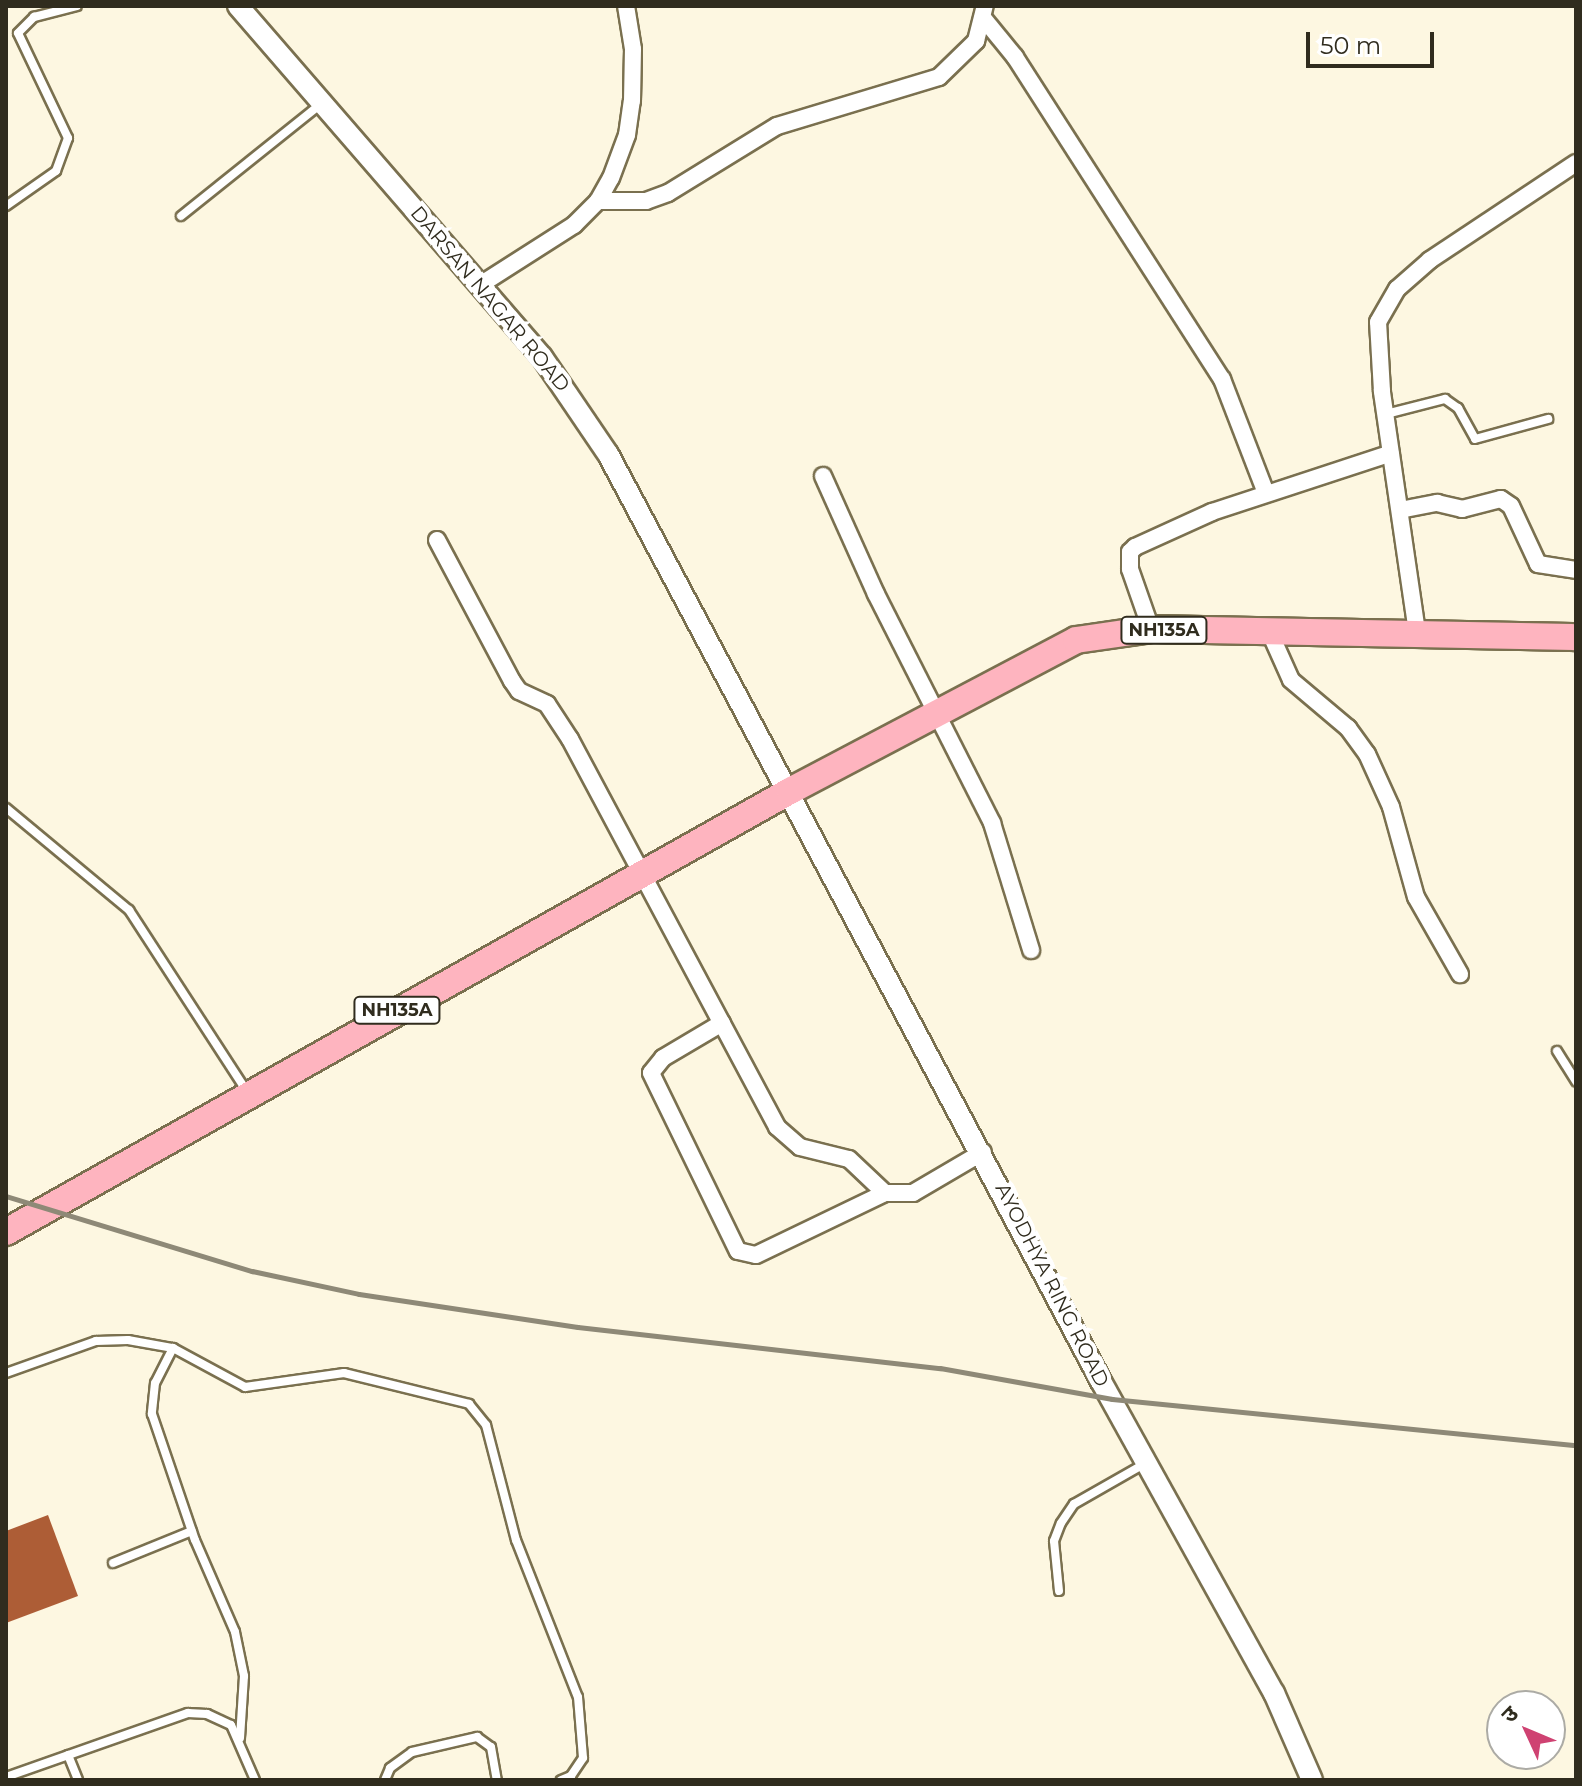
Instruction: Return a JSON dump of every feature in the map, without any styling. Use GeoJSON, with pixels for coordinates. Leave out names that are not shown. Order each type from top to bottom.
{"type":"FeatureCollection","features":[{"type":"Feature","properties":{"kind":"highway","name":"NH135A"},"geometry":{"type":"LineString","coordinates":[[6,1232],[251,1097],[790,791],[934,712],[1076,640],[1151,629],[1576,637]]}},
{"type":"Feature","properties":{"kind":"street","name":"DARSAN NAGAR ROAD"},"geometry":{"type":"LineString","coordinates":[[238,6],[480,285],[587,419],[790,791]]}},
{"type":"Feature","properties":{"kind":"street"},"geometry":{"type":"LineString","coordinates":[[480,285],[574,225],[598,201],[629,123],[633,49],[626,6]]}},
{"type":"Feature","properties":{"kind":"street"},"geometry":{"type":"LineString","coordinates":[[598,201],[646,201],[668,193],[777,126],[939,77],[970,50],[984,13]]}},
{"type":"Feature","properties":{"kind":"street"},"geometry":{"type":"LineString","coordinates":[[984,13],[1222,379],[1266,493]]}},
{"type":"Feature","properties":{"kind":"street"},"geometry":{"type":"LineString","coordinates":[[1417,632],[1385,414],[1378,343],[1385,305],[1430,260],[1576,163]]}},
{"type":"Feature","properties":{"kind":"street"},"geometry":{"type":"LineString","coordinates":[[1151,629],[1130,569],[1130,552],[1212,512],[1391,453]]}},
{"type":"Feature","properties":{"kind":"street"},"geometry":{"type":"LineString","coordinates":[[823,476],[934,712],[992,823],[1031,950]]}},
{"type":"Feature","properties":{"kind":"street"},"geometry":{"type":"LineString","coordinates":[[1400,510],[1437,503],[1462,509],[1501,499],[1511,506],[1538,564],[1576,570]]}},
{"type":"Feature","properties":{"kind":"street"},"geometry":{"type":"LineString","coordinates":[[437,540],[512,681],[557,716],[644,873],[777,1127],[800,1147],[841,1154],[885,1193]]}},
{"type":"Feature","properties":{"kind":"street"},"geometry":{"type":"LineString","coordinates":[[1270,633],[1291,680],[1348,728],[1367,754],[1391,807],[1416,897],[1460,974]]}},
{"type":"Feature","properties":{"kind":"street","name":"AYODHYA RING ROAD"},"geometry":{"type":"LineString","coordinates":[[790,791],[1147,1463],[1274,1693],[1312,1780]]}},
{"type":"Feature","properties":{"kind":"street"},"geometry":{"type":"LineString","coordinates":[[722,1023],[663,1058],[651,1073],[738,1251],[756,1255],[885,1193],[913,1193],[983,1152]]}},
{"type":"Feature","properties":{"kind":"lane"},"geometry":{"type":"LineString","coordinates":[[6,206],[56,171],[68,138],[18,33],[34,17],[77,6]]}},
{"type":"Feature","properties":{"kind":"lane"},"geometry":{"type":"LineString","coordinates":[[181,216],[323,102]]}},
{"type":"Feature","properties":{"kind":"lane"},"geometry":{"type":"LineString","coordinates":[[1385,414],[1445,399],[1458,408],[1475,439],[1548,419]]}},
{"type":"Feature","properties":{"kind":"lane"},"geometry":{"type":"LineString","coordinates":[[6,808],[129,910],[251,1097]]}},
{"type":"Feature","properties":{"kind":"lane"},"geometry":{"type":"LineString","coordinates":[[1557,1051],[1576,1082]]}},
{"type":"Feature","properties":{"kind":"lane"},"geometry":{"type":"LineString","coordinates":[[6,1373],[96,1341],[150,1341],[173,1348],[245,1387],[344,1373],[458,1398],[480,1414],[516,1540],[578,1697],[583,1758],[571,1776],[561,1780]]}},
{"type":"Feature","properties":{"kind":"lane"},"geometry":{"type":"LineString","coordinates":[[173,1348],[155,1383],[152,1414],[192,1531],[235,1632],[244,1676],[240,1738],[255,1780]]}},
{"type":"Feature","properties":{"kind":"lane"},"geometry":{"type":"LineString","coordinates":[[1059,1591],[1054,1541],[1067,1514],[1087,1496],[1147,1463]]}},
{"type":"Feature","properties":{"kind":"lane"},"geometry":{"type":"LineString","coordinates":[[113,1563],[192,1531]]}},
{"type":"Feature","properties":{"kind":"lane"},"geometry":{"type":"LineString","coordinates":[[6,1777],[188,1713],[221,1719],[240,1738]]}},
{"type":"Feature","properties":{"kind":"lane"},"geometry":{"type":"LineString","coordinates":[[385,1780],[390,1768],[412,1752],[477,1737],[491,1747],[497,1780]]}},
{"type":"Feature","properties":{"kind":"lane"},"geometry":{"type":"LineString","coordinates":[[68,1755],[78,1780]]}},
{"type":"Feature","properties":{"kind":"building"},"geometry":{"type":"Polygon","coordinates":[[[48,1515],[78,1596],[6,1623],[6,1531],[48,1515]]]}},
{"type":"Feature","properties":{"kind":"railway"},"geometry":{"type":"LineString","coordinates":[[6,1196],[252,1271],[359,1294],[578,1327],[940,1368],[1112,1399],[1576,1445]]}}]}
